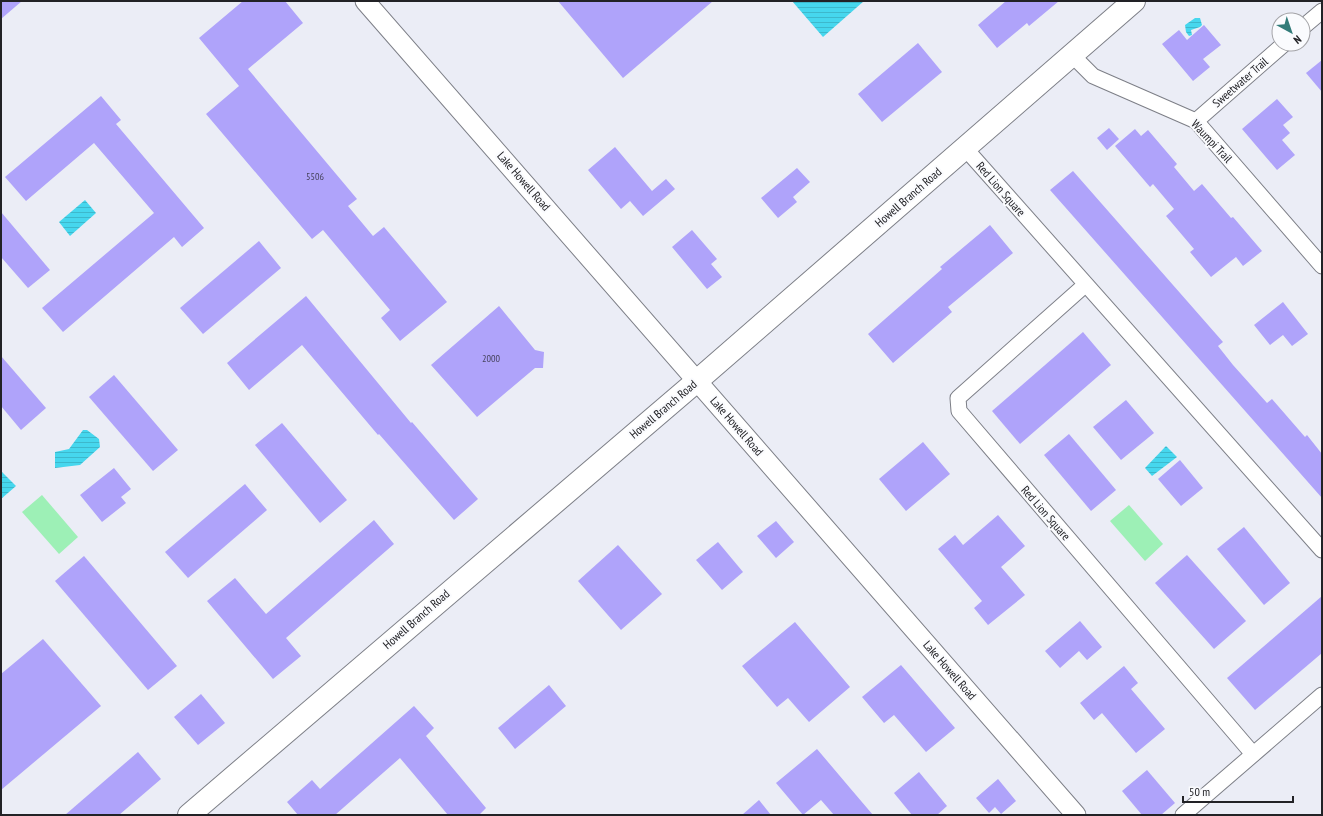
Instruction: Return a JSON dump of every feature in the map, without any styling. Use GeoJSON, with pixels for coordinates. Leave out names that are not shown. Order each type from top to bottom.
{"type":"FeatureCollection","features":[{"type":"Feature","properties":{"kind":"main road","name":"Howell Branch Road"},"geometry":{"type":"LineString","coordinates":[[189,815],[698,380],[964,147],[1072,56],[1134,1]]}},
{"type":"Feature","properties":{"kind":"street","name":"Lake Howell Road"},"geometry":{"type":"LineString","coordinates":[[365,1],[698,380],[1076,815]]}},
{"type":"Feature","properties":{"kind":"street"},"geometry":{"type":"LineString","coordinates":[[1311,20],[1322,11]]}},
{"type":"Feature","properties":{"kind":"street","name":"Sweetwater Trail"},"geometry":{"type":"LineString","coordinates":[[1196,121],[1275,52]]}},
{"type":"Feature","properties":{"kind":"street","name":"Waumpi Trail"},"geometry":{"type":"LineString","coordinates":[[1072,56],[1093,76],[1196,121],[1322,266]]}},
{"type":"Feature","properties":{"kind":"street","name":"Red Lion Square"},"geometry":{"type":"LineString","coordinates":[[964,147],[1085,286],[1322,550]]}},
{"type":"Feature","properties":{"kind":"street","name":"Red Lion Square"},"geometry":{"type":"LineString","coordinates":[[1085,286],[958,398],[959,411],[1253,754]]}},
{"type":"Feature","properties":{"kind":"street"},"geometry":{"type":"LineString","coordinates":[[1183,815],[1322,695]]}},
{"type":"Feature","properties":{"kind":"green space"},"geometry":{"type":"Polygon","coordinates":[[[42,495],[78,537],[59,554],[22,512],[42,495]]]}},
{"type":"Feature","properties":{"kind":"green space"},"geometry":{"type":"Polygon","coordinates":[[[1129,505],[1163,544],[1145,561],[1110,521],[1129,505]]]}},
{"type":"Feature","properties":{"kind":"water"},"geometry":{"type":"Polygon","coordinates":[[[792,1],[864,1],[823,37],[792,1]]]}},
{"type":"Feature","properties":{"kind":"water"},"geometry":{"type":"Polygon","coordinates":[[[1195,18],[1200,18],[1202,25],[1191,30],[1192,35],[1189,36],[1186,32],[1185,25],[1195,18]]]}},
{"type":"Feature","properties":{"kind":"water"},"geometry":{"type":"Polygon","coordinates":[[[85,200],[96,213],[70,236],[59,222],[85,200]]]}},
{"type":"Feature","properties":{"kind":"water"},"geometry":{"type":"Polygon","coordinates":[[[83,430],[87,430],[99,439],[100,447],[80,465],[55,468],[55,452],[69,449],[83,430]]]}},
{"type":"Feature","properties":{"kind":"water"},"geometry":{"type":"Polygon","coordinates":[[[1166,446],[1177,457],[1152,476],[1145,468],[1166,446]]]}},
{"type":"Feature","properties":{"kind":"water"},"geometry":{"type":"Polygon","coordinates":[[[1,471],[16,486],[1,499],[1,471]]]}},
{"type":"Feature","properties":{"kind":"building"},"geometry":{"type":"Polygon","coordinates":[[[1,1],[22,1],[1,19],[1,1]]]}},
{"type":"Feature","properties":{"kind":"building"},"geometry":{"type":"Polygon","coordinates":[[[243,1],[285,1],[303,23],[248,69],[357,199],[348,206],[373,236],[384,227],[447,302],[400,341],[381,318],[390,310],[323,230],[312,239],[206,114],[239,86],[199,38],[243,1]]]}},
{"type":"Feature","properties":{"kind":"building"},"geometry":{"type":"Polygon","coordinates":[[[558,1],[713,1],[623,78],[558,1]]]}},
{"type":"Feature","properties":{"kind":"building"},"geometry":{"type":"Polygon","coordinates":[[[1006,1],[1059,1],[1029,26],[1027,23],[997,48],[978,25],[1006,1]]]}},
{"type":"Feature","properties":{"kind":"building"},"geometry":{"type":"Polygon","coordinates":[[[1204,25],[1221,45],[1203,59],[1210,67],[1193,81],[1162,44],[1179,30],[1187,40],[1204,25]]]}},
{"type":"Feature","properties":{"kind":"building"},"geometry":{"type":"Polygon","coordinates":[[[918,43],[942,72],[882,122],[858,94],[918,43]]]}},
{"type":"Feature","properties":{"kind":"building"},"geometry":{"type":"Polygon","coordinates":[[[1322,60],[1322,92],[1306,73],[1322,60]]]}},
{"type":"Feature","properties":{"kind":"building"},"geometry":{"type":"Polygon","coordinates":[[[101,96],[121,120],[116,124],[204,228],[182,247],[174,237],[63,332],[42,308],[154,213],[94,143],[26,201],[5,177],[101,96]]]}},
{"type":"Feature","properties":{"kind":"building"},"geometry":{"type":"Polygon","coordinates":[[[1277,99],[1293,117],[1283,125],[1290,133],[1282,140],[1295,155],[1277,170],[1242,129],[1277,99]]]}},
{"type":"Feature","properties":{"kind":"building"},"geometry":{"type":"Polygon","coordinates":[[[1109,128],[1119,139],[1107,150],[1097,138],[1109,128]]]}},
{"type":"Feature","properties":{"kind":"building"},"geometry":{"type":"Polygon","coordinates":[[[1135,129],[1141,136],[1148,130],[1177,164],[1174,167],[1194,191],[1202,184],[1262,251],[1243,266],[1236,257],[1211,277],[1190,252],[1194,249],[1166,216],[1174,209],[1153,184],[1150,187],[1115,146],[1135,129]]]}},
{"type":"Feature","properties":{"kind":"building"},"geometry":{"type":"Polygon","coordinates":[[[615,147],[652,191],[666,179],[675,189],[643,216],[630,201],[621,209],[588,170],[615,147]]]}},
{"type":"Feature","properties":{"kind":"building"},"geometry":{"type":"Polygon","coordinates":[[[797,168],[810,182],[793,197],[797,202],[778,218],[761,198],[797,168]]]}},
{"type":"Feature","properties":{"kind":"building"},"geometry":{"type":"Polygon","coordinates":[[[1073,171],[1223,342],[1218,346],[1233,365],[1267,403],[1272,399],[1305,437],[1307,435],[1322,454],[1322,498],[1050,190],[1073,171]]]}},
{"type":"Feature","properties":{"kind":"building"},"geometry":{"type":"Polygon","coordinates":[[[1,212],[50,270],[28,288],[1,257],[1,212]]]}},
{"type":"Feature","properties":{"kind":"building"},"geometry":{"type":"Polygon","coordinates":[[[990,225],[1013,253],[948,307],[952,312],[893,363],[868,334],[942,269],[940,267],[990,225]]]}},
{"type":"Feature","properties":{"kind":"building"},"geometry":{"type":"Polygon","coordinates":[[[692,230],[717,259],[711,264],[722,277],[707,289],[672,247],[692,230]]]}},
{"type":"Feature","properties":{"kind":"building"},"geometry":{"type":"Polygon","coordinates":[[[259,241],[281,268],[203,334],[180,308],[259,241]]]}},
{"type":"Feature","properties":{"kind":"building"},"geometry":{"type":"Polygon","coordinates":[[[306,296],[411,423],[412,422],[478,499],[454,520],[379,434],[378,435],[302,345],[249,390],[227,363],[306,296]]]}},
{"type":"Feature","properties":{"kind":"building"},"geometry":{"type":"Polygon","coordinates":[[[1283,302],[1308,334],[1292,346],[1283,335],[1270,345],[1254,325],[1283,302]]]}},
{"type":"Feature","properties":{"kind":"building"},"geometry":{"type":"Polygon","coordinates":[[[499,306],[535,350],[544,352],[543,368],[535,368],[477,417],[431,365],[499,306]]]}},
{"type":"Feature","properties":{"kind":"building"},"geometry":{"type":"Polygon","coordinates":[[[1083,332],[1111,365],[1020,444],[992,411],[1083,332]]]}},
{"type":"Feature","properties":{"kind":"building"},"geometry":{"type":"Polygon","coordinates":[[[1,356],[46,408],[21,430],[1,406],[1,356]]]}},
{"type":"Feature","properties":{"kind":"building"},"geometry":{"type":"Polygon","coordinates":[[[114,375],[178,450],[153,471],[89,397],[114,375]]]}},
{"type":"Feature","properties":{"kind":"building"},"geometry":{"type":"Polygon","coordinates":[[[1126,400],[1154,433],[1121,460],[1093,427],[1126,400]]]}},
{"type":"Feature","properties":{"kind":"building"},"geometry":{"type":"Polygon","coordinates":[[[282,423],[347,500],[320,523],[255,445],[282,423]]]}},
{"type":"Feature","properties":{"kind":"building"},"geometry":{"type":"Polygon","coordinates":[[[1069,434],[1116,490],[1091,511],[1044,455],[1069,434]]]}},
{"type":"Feature","properties":{"kind":"building"},"geometry":{"type":"Polygon","coordinates":[[[923,442],[950,474],[906,511],[879,479],[923,442]]]}},
{"type":"Feature","properties":{"kind":"building"},"geometry":{"type":"Polygon","coordinates":[[[1180,460],[1203,488],[1181,506],[1158,479],[1180,460]]]}},
{"type":"Feature","properties":{"kind":"building"},"geometry":{"type":"Polygon","coordinates":[[[114,468],[131,489],[121,497],[126,503],[102,522],[80,495],[114,468]]]}},
{"type":"Feature","properties":{"kind":"building"},"geometry":{"type":"Polygon","coordinates":[[[245,484],[267,510],[188,578],[165,552],[245,484]]]}},
{"type":"Feature","properties":{"kind":"building"},"geometry":{"type":"Polygon","coordinates":[[[998,515],[1025,546],[1001,567],[1025,595],[988,625],[974,608],[982,601],[938,549],[955,535],[963,545],[998,515]]]}},
{"type":"Feature","properties":{"kind":"building"},"geometry":{"type":"Polygon","coordinates":[[[374,520],[394,544],[286,638],[301,656],[273,679],[207,601],[235,578],[266,614],[374,520]]]}},
{"type":"Feature","properties":{"kind":"building"},"geometry":{"type":"Polygon","coordinates":[[[776,521],[794,542],[776,558],[757,536],[776,521]]]}},
{"type":"Feature","properties":{"kind":"building"},"geometry":{"type":"Polygon","coordinates":[[[1244,527],[1290,583],[1264,605],[1217,549],[1244,527]]]}},
{"type":"Feature","properties":{"kind":"building"},"geometry":{"type":"Polygon","coordinates":[[[718,542],[743,572],[722,590],[696,560],[718,542]]]}},
{"type":"Feature","properties":{"kind":"building"},"geometry":{"type":"Polygon","coordinates":[[[618,545],[662,594],[621,630],[578,581],[618,545]]]}},
{"type":"Feature","properties":{"kind":"building"},"geometry":{"type":"Polygon","coordinates":[[[1187,555],[1246,621],[1214,649],[1155,583],[1187,555]]]}},
{"type":"Feature","properties":{"kind":"building"},"geometry":{"type":"Polygon","coordinates":[[[84,556],[177,666],[148,690],[55,581],[84,556]]]}},
{"type":"Feature","properties":{"kind":"building"},"geometry":{"type":"Polygon","coordinates":[[[1322,596],[1322,653],[1255,710],[1227,678],[1322,596]]]}},
{"type":"Feature","properties":{"kind":"building"},"geometry":{"type":"Polygon","coordinates":[[[1080,621],[1102,647],[1087,660],[1079,651],[1060,668],[1045,651],[1080,621]]]}},
{"type":"Feature","properties":{"kind":"building"},"geometry":{"type":"Polygon","coordinates":[[[795,622],[850,687],[809,722],[788,698],[777,707],[742,666],[795,622]]]}},
{"type":"Feature","properties":{"kind":"building"},"geometry":{"type":"Polygon","coordinates":[[[43,639],[101,706],[1,790],[1,674],[43,639]]]}},
{"type":"Feature","properties":{"kind":"building"},"geometry":{"type":"Polygon","coordinates":[[[901,665],[955,728],[926,752],[894,715],[884,723],[862,697],[901,665]]]}},
{"type":"Feature","properties":{"kind":"building"},"geometry":{"type":"Polygon","coordinates":[[[1124,666],[1138,683],[1131,689],[1165,729],[1136,753],[1102,713],[1094,720],[1080,703],[1124,666]]]}},
{"type":"Feature","properties":{"kind":"building"},"geometry":{"type":"Polygon","coordinates":[[[549,685],[566,706],[515,749],[498,728],[549,685]]]}},
{"type":"Feature","properties":{"kind":"building"},"geometry":{"type":"Polygon","coordinates":[[[201,694],[225,723],[198,745],[174,717],[201,694]]]}},
{"type":"Feature","properties":{"kind":"building"},"geometry":{"type":"Polygon","coordinates":[[[414,706],[434,728],[426,736],[486,808],[479,815],[448,815],[400,758],[335,815],[298,815],[287,802],[312,780],[320,789],[414,706]]]}},
{"type":"Feature","properties":{"kind":"building"},"geometry":{"type":"Polygon","coordinates":[[[817,749],[873,815],[834,815],[821,800],[803,815],[776,783],[817,749]]]}},
{"type":"Feature","properties":{"kind":"building"},"geometry":{"type":"Polygon","coordinates":[[[138,752],[161,779],[119,815],[65,815],[138,752]]]}},
{"type":"Feature","properties":{"kind":"building"},"geometry":{"type":"Polygon","coordinates":[[[1147,770],[1175,803],[1161,815],[1142,815],[1122,791],[1147,770]]]}},
{"type":"Feature","properties":{"kind":"building"},"geometry":{"type":"Polygon","coordinates":[[[919,772],[947,806],[937,815],[912,815],[894,793],[919,772]]]}},
{"type":"Feature","properties":{"kind":"building"},"geometry":{"type":"Polygon","coordinates":[[[998,779],[1016,801],[1001,814],[995,807],[989,813],[976,798],[998,779]]]}},
{"type":"Feature","properties":{"kind":"building"},"geometry":{"type":"Polygon","coordinates":[[[759,800],[771,815],[742,815],[759,800]]]}}]}
